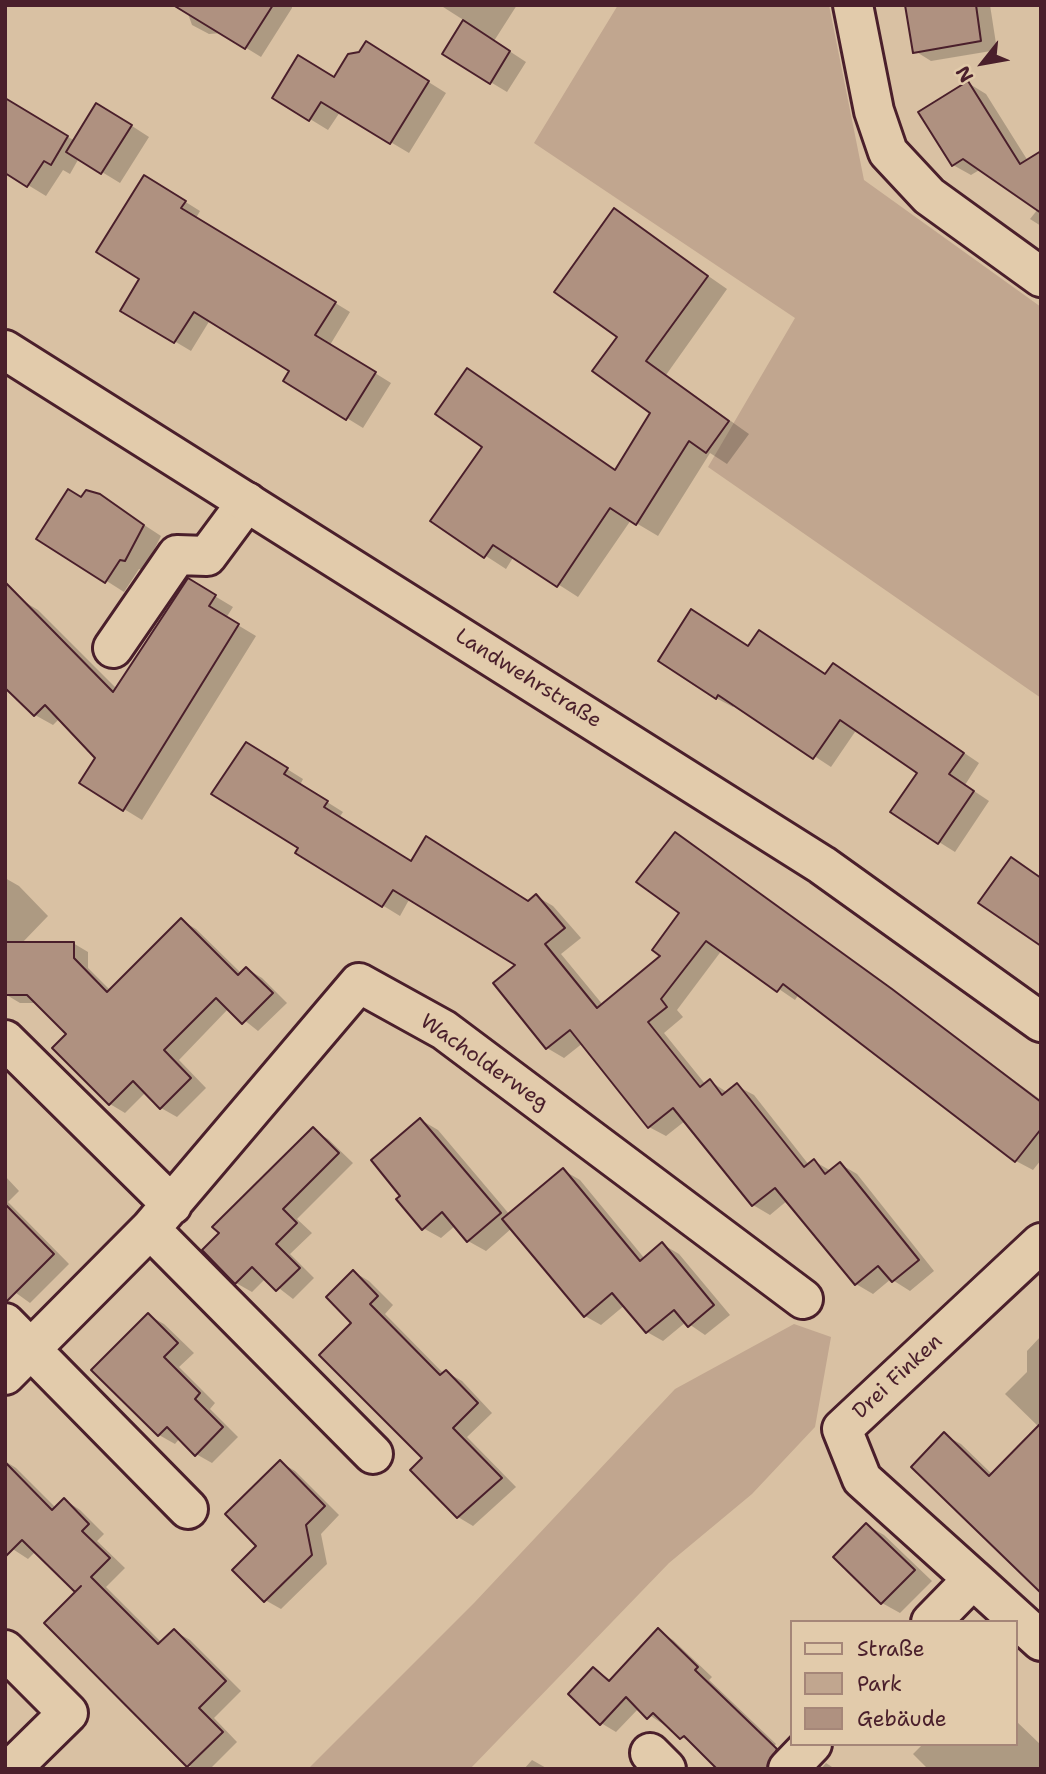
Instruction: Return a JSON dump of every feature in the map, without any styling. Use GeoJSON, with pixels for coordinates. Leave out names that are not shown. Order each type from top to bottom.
{"type":"FeatureCollection","features":[{"type":"Feature","properties":{"kind":"street"},"geometry":{"type":"LineString","coordinates":[[853,5],[874,111],[888,152],[929,195],[1041,277]]}},
{"type":"Feature","properties":{"kind":"street","name":"Landwehrstraße"},"geometry":{"type":"LineString","coordinates":[[5,350],[822,865],[1041,1022]]}},
{"type":"Feature","properties":{"kind":"street"},"geometry":{"type":"LineString","coordinates":[[113,648],[177,555],[207,556],[247,502]]}},
{"type":"Feature","properties":{"kind":"street","name":"Wacholderweg"},"geometry":{"type":"LineString","coordinates":[[188,1508],[14,1349],[161,1217],[359,983],[444,1030],[803,1299]]}},
{"type":"Feature","properties":{"kind":"street"},"geometry":{"type":"LineString","coordinates":[[5,1040],[373,1454]]}},
{"type":"Feature","properties":{"kind":"street","name":"Drei Finken"},"geometry":{"type":"LineString","coordinates":[[1041,1242],[842,1429],[862,1479],[1041,1641]]}},
{"type":"Feature","properties":{"kind":"street"},"geometry":{"type":"LineString","coordinates":[[933,1620],[973,1579]]}},
{"type":"Feature","properties":{"kind":"street"},"geometry":{"type":"LineString","coordinates":[[5,1650],[68,1713],[10,1769]]}},
{"type":"Feature","properties":{"kind":"street"},"geometry":{"type":"LineString","coordinates":[[788,1769],[810,1746]]}},
{"type":"Feature","properties":{"kind":"green space"},"geometry":{"type":"Polygon","coordinates":[[[618,5],[829,5],[864,180],[1041,307],[1041,698],[708,467],[795,318],[534,143],[618,5]]]}},
{"type":"Feature","properties":{"kind":"green space"},"geometry":{"type":"Polygon","coordinates":[[[794,1324],[831,1337],[815,1427],[752,1494],[669,1563],[470,1769],[308,1769],[474,1603],[675,1389],[794,1324]]]}},
{"type":"Feature","properties":{"kind":"building"},"geometry":{"type":"Polygon","coordinates":[[[173,5],[273,5],[245,49],[173,5]]]}},
{"type":"Feature","properties":{"kind":"building"},"geometry":{"type":"Polygon","coordinates":[[[905,5],[976,5],[981,41],[913,53],[905,5]]]}},
{"type":"Feature","properties":{"kind":"building"},"geometry":{"type":"Polygon","coordinates":[[[463,20],[510,51],[490,84],[442,54],[463,20]]]}},
{"type":"Feature","properties":{"kind":"building"},"geometry":{"type":"Polygon","coordinates":[[[366,41],[429,81],[390,144],[321,102],[309,121],[272,98],[298,55],[334,77],[348,54],[359,52],[366,41]]]}},
{"type":"Feature","properties":{"kind":"building"},"geometry":{"type":"Polygon","coordinates":[[[968,81],[1020,164],[1041,151],[1041,213],[963,159],[952,166],[918,112],[968,81]]]}},
{"type":"Feature","properties":{"kind":"building"},"geometry":{"type":"Polygon","coordinates":[[[5,98],[68,136],[51,165],[44,161],[27,187],[5,173],[5,98]]]}},
{"type":"Feature","properties":{"kind":"building"},"geometry":{"type":"Polygon","coordinates":[[[96,103],[132,125],[101,174],[66,152],[96,103]]]}},
{"type":"Feature","properties":{"kind":"building"},"geometry":{"type":"Polygon","coordinates":[[[144,175],[186,201],[181,208],[336,302],[315,335],[376,372],[346,420],[283,381],[289,371],[194,312],[174,343],[120,311],[139,279],[96,252],[144,175]]]}},
{"type":"Feature","properties":{"kind":"building"},"geometry":{"type":"Polygon","coordinates":[[[614,208],[708,276],[646,361],[729,421],[706,453],[689,441],[636,525],[610,508],[557,587],[493,545],[484,558],[430,521],[482,447],[435,414],[467,368],[615,470],[650,413],[592,371],[617,337],[554,292],[614,208]]]}},
{"type":"Feature","properties":{"kind":"building"},"geometry":{"type":"Polygon","coordinates":[[[68,489],[81,497],[86,490],[100,494],[144,525],[125,561],[120,560],[105,583],[36,539],[68,489]]]}},
{"type":"Feature","properties":{"kind":"building"},"geometry":{"type":"Polygon","coordinates":[[[188,578],[216,595],[209,606],[239,624],[123,811],[79,783],[95,758],[45,705],[34,716],[5,688],[5,582],[113,692],[188,578]]]}},
{"type":"Feature","properties":{"kind":"building"},"geometry":{"type":"Polygon","coordinates":[[[691,609],[748,646],[759,630],[825,674],[833,663],[964,753],[949,774],[974,791],[938,844],[890,812],[917,773],[840,720],[813,759],[718,695],[716,699],[658,661],[691,609]]]}},
{"type":"Feature","properties":{"kind":"building"},"geometry":{"type":"Polygon","coordinates":[[[246,742],[288,768],[284,774],[328,801],[324,807],[411,861],[426,836],[528,901],[536,894],[565,928],[545,944],[597,1008],[660,956],[652,950],[679,913],[636,882],[675,832],[892,989],[1041,1102],[1041,1129],[1015,1162],[783,984],[777,992],[706,941],[661,999],[667,1007],[648,1022],[700,1087],[710,1079],[722,1095],[737,1083],[804,1167],[814,1159],[825,1174],[840,1162],[919,1260],[892,1282],[878,1266],[855,1285],[775,1188],[752,1206],[673,1108],[648,1128],[570,1030],[546,1049],[493,983],[515,965],[393,890],[382,907],[295,853],[298,848],[211,794],[246,742]]]}},
{"type":"Feature","properties":{"kind":"building"},"geometry":{"type":"Polygon","coordinates":[[[1011,857],[1041,878],[1041,946],[978,903],[1011,857]]]}},
{"type":"Feature","properties":{"kind":"building"},"geometry":{"type":"Polygon","coordinates":[[[181,918],[238,975],[246,967],[273,993],[242,1024],[216,998],[164,1050],[191,1078],[160,1109],[133,1081],[109,1105],[52,1048],[66,1034],[27,995],[5,995],[5,942],[74,942],[74,958],[107,992],[181,918]]]}},
{"type":"Feature","properties":{"kind":"building"},"geometry":{"type":"Polygon","coordinates":[[[420,1118],[501,1213],[467,1242],[442,1212],[422,1230],[396,1199],[400,1196],[371,1160],[420,1118]]]}},
{"type":"Feature","properties":{"kind":"building"},"geometry":{"type":"Polygon","coordinates":[[[313,1127],[339,1153],[283,1209],[297,1223],[276,1244],[300,1268],[276,1291],[252,1267],[235,1284],[202,1250],[219,1233],[212,1227],[313,1127]]]}},
{"type":"Feature","properties":{"kind":"building"},"geometry":{"type":"Polygon","coordinates":[[[563,1168],[640,1261],[662,1242],[714,1305],[688,1327],[674,1310],[646,1333],[612,1293],[584,1317],[502,1219],[563,1168]]]}},
{"type":"Feature","properties":{"kind":"building"},"geometry":{"type":"Polygon","coordinates":[[[5,1204],[54,1254],[6,1302],[5,1302],[5,1204]]]}},
{"type":"Feature","properties":{"kind":"building"},"geometry":{"type":"Polygon","coordinates":[[[353,1270],[378,1296],[370,1304],[440,1375],[446,1370],[478,1403],[453,1428],[502,1478],[457,1518],[410,1470],[422,1458],[319,1355],[351,1323],[326,1297],[353,1270]]]}},
{"type":"Feature","properties":{"kind":"building"},"geometry":{"type":"Polygon","coordinates":[[[148,1313],[178,1343],[164,1357],[200,1393],[195,1399],[223,1427],[195,1456],[167,1427],[158,1436],[91,1370],[148,1313]]]}},
{"type":"Feature","properties":{"kind":"building"},"geometry":{"type":"Polygon","coordinates":[[[1041,1423],[1041,1593],[911,1467],[944,1432],[989,1476],[1041,1423]]]}},
{"type":"Feature","properties":{"kind":"building"},"geometry":{"type":"Polygon","coordinates":[[[280,1460],[325,1506],[306,1525],[312,1555],[264,1602],[232,1570],[256,1546],[225,1514],[280,1460]]]}},
{"type":"Feature","properties":{"kind":"building"},"geometry":{"type":"Polygon","coordinates":[[[5,1462],[52,1510],[64,1498],[89,1524],[82,1531],[110,1558],[91,1577],[158,1644],[174,1629],[226,1681],[199,1708],[223,1732],[187,1767],[44,1623],[75,1592],[22,1540],[5,1557],[5,1462]]]}},
{"type":"Feature","properties":{"kind":"building"},"geometry":{"type":"Polygon","coordinates":[[[866,1523],[915,1570],[881,1604],[833,1557],[866,1523]]]}},
{"type":"Feature","properties":{"kind":"building"},"geometry":{"type":"Polygon","coordinates":[[[658,1628],[698,1667],[695,1670],[777,1749],[767,1769],[717,1769],[684,1736],[680,1739],[653,1713],[647,1719],[626,1697],[600,1725],[568,1694],[593,1667],[609,1681],[658,1628]]]}}]}
